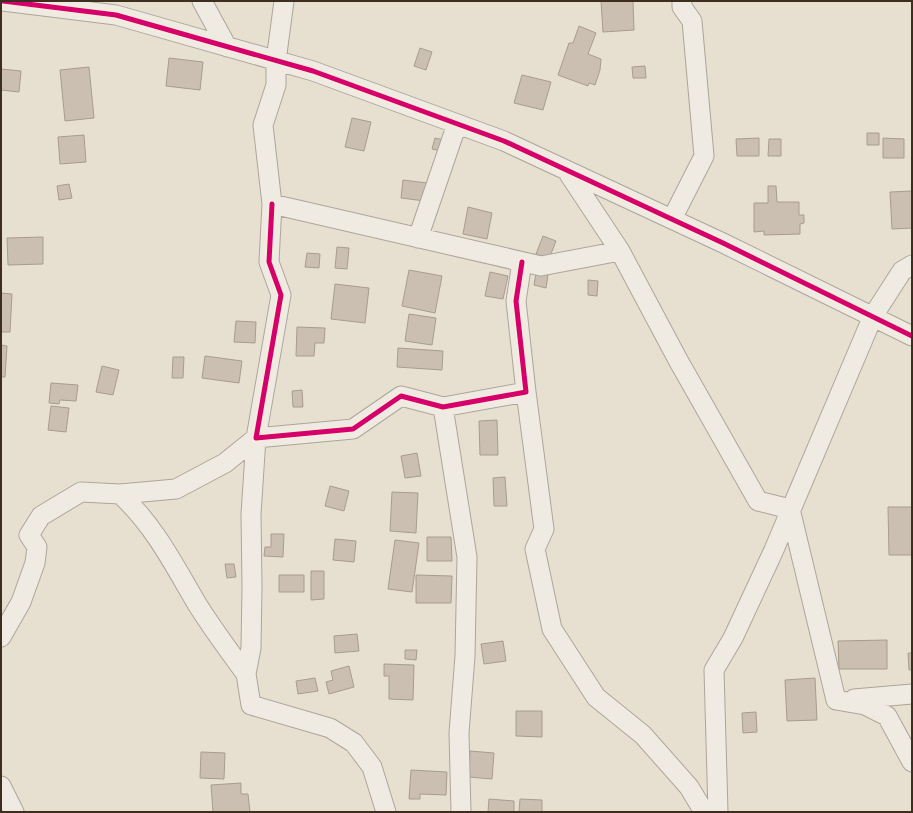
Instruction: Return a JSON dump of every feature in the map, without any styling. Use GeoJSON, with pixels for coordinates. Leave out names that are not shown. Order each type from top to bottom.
{"type":"FeatureCollection","features":[{"type":"Feature","properties":{"kind":"street"},"geometry":{"type":"LineString","coordinates":[[3,1],[116,15],[313,71],[504,141],[672,219],[912,336]]}},
{"type":"Feature","properties":{"kind":"street"},"geometry":{"type":"LineString","coordinates":[[202,1],[227,47]]}},
{"type":"Feature","properties":{"kind":"street"},"geometry":{"type":"LineString","coordinates":[[284,1],[276,61],[276,86],[263,126],[272,204],[269,262],[281,295],[256,438],[251,514],[251,648],[246,674],[251,704],[330,728],[354,743],[372,766],[386,812]]}},
{"type":"Feature","properties":{"kind":"street"},"geometry":{"type":"LineString","coordinates":[[672,219],[704,156],[692,21],[682,7],[682,1]]}},
{"type":"Feature","properties":{"kind":"street"},"geometry":{"type":"LineString","coordinates":[[418,238],[457,124]]}},
{"type":"Feature","properties":{"kind":"street"},"geometry":{"type":"LineString","coordinates":[[567,171],[620,251],[678,360],[758,501],[790,509]]}},
{"type":"Feature","properties":{"kind":"street"},"geometry":{"type":"LineString","coordinates":[[272,204],[541,266],[620,251]]}},
{"type":"Feature","properties":{"kind":"street"},"geometry":{"type":"LineString","coordinates":[[522,262],[516,301],[544,529],[535,549],[552,629],[596,698],[643,735],[689,786],[704,812]]}},
{"type":"Feature","properties":{"kind":"street"},"geometry":{"type":"LineString","coordinates":[[718,812],[714,670],[733,638],[773,552],[872,316],[902,271],[912,266]]}},
{"type":"Feature","properties":{"kind":"street"},"geometry":{"type":"LineString","coordinates":[[1,637],[21,602],[35,563],[37,547],[29,535],[41,516],[81,492],[120,494],[176,489],[225,463],[256,438],[353,429],[401,396],[444,407],[526,392]]}},
{"type":"Feature","properties":{"kind":"street"},"geometry":{"type":"LineString","coordinates":[[444,407],[468,557],[465,656],[459,734],[461,812]]}},
{"type":"Feature","properties":{"kind":"street"},"geometry":{"type":"LineString","coordinates":[[120,494],[135,508],[163,545],[198,604],[246,674]]}},
{"type":"Feature","properties":{"kind":"street"},"geometry":{"type":"LineString","coordinates":[[790,509],[836,700]]}},
{"type":"Feature","properties":{"kind":"street"},"geometry":{"type":"LineString","coordinates":[[836,700],[912,694]]}},
{"type":"Feature","properties":{"kind":"street"},"geometry":{"type":"LineString","coordinates":[[836,700],[865,705],[887,716],[912,762]]}},
{"type":"Feature","properties":{"kind":"street"},"geometry":{"type":"LineString","coordinates":[[1,786],[14,812]]}},
{"type":"Feature","properties":{"kind":"building"},"geometry":{"type":"Polygon","coordinates":[[[601,1],[633,1],[634,30],[603,32],[601,1]]]}},
{"type":"Feature","properties":{"kind":"building"},"geometry":{"type":"Polygon","coordinates":[[[579,26],[596,33],[588,54],[601,59],[600,70],[595,85],[589,83],[588,86],[558,75],[569,43],[573,43],[579,26]]]}},
{"type":"Feature","properties":{"kind":"building"},"geometry":{"type":"Polygon","coordinates":[[[420,48],[432,52],[426,70],[414,66],[420,48]]]}},
{"type":"Feature","properties":{"kind":"building"},"geometry":{"type":"Polygon","coordinates":[[[169,58],[203,62],[200,90],[166,86],[169,58]]]}},
{"type":"Feature","properties":{"kind":"building"},"geometry":{"type":"Polygon","coordinates":[[[645,66],[646,78],[633,78],[632,67],[645,66]]]}},
{"type":"Feature","properties":{"kind":"building"},"geometry":{"type":"Polygon","coordinates":[[[89,67],[94,118],[65,121],[60,70],[89,67]]]}},
{"type":"Feature","properties":{"kind":"building"},"geometry":{"type":"Polygon","coordinates":[[[1,69],[21,71],[19,92],[1,90],[1,69]]]}},
{"type":"Feature","properties":{"kind":"building"},"geometry":{"type":"Polygon","coordinates":[[[522,75],[551,82],[543,110],[514,103],[522,75]]]}},
{"type":"Feature","properties":{"kind":"building"},"geometry":{"type":"Polygon","coordinates":[[[352,118],[371,122],[364,151],[345,147],[352,118]]]}},
{"type":"Feature","properties":{"kind":"building"},"geometry":{"type":"Polygon","coordinates":[[[867,133],[879,133],[879,145],[867,145],[867,133]]]}},
{"type":"Feature","properties":{"kind":"building"},"geometry":{"type":"Polygon","coordinates":[[[84,135],[86,162],[60,164],[58,137],[84,135]]]}},
{"type":"Feature","properties":{"kind":"building"},"geometry":{"type":"Polygon","coordinates":[[[435,138],[444,140],[441,151],[432,149],[435,138]]]}},
{"type":"Feature","properties":{"kind":"building"},"geometry":{"type":"Polygon","coordinates":[[[759,138],[759,156],[737,156],[736,139],[759,138]]]}},
{"type":"Feature","properties":{"kind":"building"},"geometry":{"type":"Polygon","coordinates":[[[883,138],[904,139],[904,158],[883,158],[883,138]]]}},
{"type":"Feature","properties":{"kind":"building"},"geometry":{"type":"Polygon","coordinates":[[[769,139],[781,139],[781,156],[768,156],[769,139]]]}},
{"type":"Feature","properties":{"kind":"building"},"geometry":{"type":"Polygon","coordinates":[[[403,180],[427,183],[425,201],[401,198],[403,180]]]}},
{"type":"Feature","properties":{"kind":"building"},"geometry":{"type":"Polygon","coordinates":[[[69,184],[72,198],[59,200],[57,186],[69,184]]]}},
{"type":"Feature","properties":{"kind":"building"},"geometry":{"type":"Polygon","coordinates":[[[768,186],[776,186],[777,202],[799,202],[799,215],[804,215],[804,223],[800,224],[800,234],[764,235],[764,231],[754,232],[754,203],[768,203],[768,186]]]}},
{"type":"Feature","properties":{"kind":"building"},"geometry":{"type":"Polygon","coordinates":[[[912,191],[912,228],[892,229],[890,192],[912,191]]]}},
{"type":"Feature","properties":{"kind":"building"},"geometry":{"type":"Polygon","coordinates":[[[468,207],[492,213],[487,239],[463,234],[468,207]]]}},
{"type":"Feature","properties":{"kind":"building"},"geometry":{"type":"Polygon","coordinates":[[[543,236],[556,241],[549,259],[536,254],[543,236]]]}},
{"type":"Feature","properties":{"kind":"building"},"geometry":{"type":"Polygon","coordinates":[[[43,237],[43,264],[8,265],[7,238],[43,237]]]}},
{"type":"Feature","properties":{"kind":"building"},"geometry":{"type":"Polygon","coordinates":[[[337,247],[349,248],[347,269],[335,268],[337,247]]]}},
{"type":"Feature","properties":{"kind":"building"},"geometry":{"type":"Polygon","coordinates":[[[307,253],[320,254],[319,268],[305,267],[307,253]]]}},
{"type":"Feature","properties":{"kind":"building"},"geometry":{"type":"Polygon","coordinates":[[[409,270],[442,276],[435,313],[402,306],[409,270]]]}},
{"type":"Feature","properties":{"kind":"building"},"geometry":{"type":"Polygon","coordinates":[[[490,272],[508,276],[503,299],[485,296],[490,272]]]}},
{"type":"Feature","properties":{"kind":"building"},"geometry":{"type":"Polygon","coordinates":[[[536,273],[548,275],[546,288],[534,285],[536,273]]]}},
{"type":"Feature","properties":{"kind":"building"},"geometry":{"type":"Polygon","coordinates":[[[588,280],[598,281],[597,296],[588,295],[588,280]]]}},
{"type":"Feature","properties":{"kind":"building"},"geometry":{"type":"Polygon","coordinates":[[[335,284],[369,288],[365,323],[331,319],[335,284]]]}},
{"type":"Feature","properties":{"kind":"building"},"geometry":{"type":"Polygon","coordinates":[[[1,293],[12,294],[10,332],[1,332],[1,293]]]}},
{"type":"Feature","properties":{"kind":"building"},"geometry":{"type":"Polygon","coordinates":[[[409,314],[436,318],[432,345],[405,341],[409,314]]]}},
{"type":"Feature","properties":{"kind":"building"},"geometry":{"type":"Polygon","coordinates":[[[236,321],[256,322],[255,343],[234,342],[236,321]]]}},
{"type":"Feature","properties":{"kind":"building"},"geometry":{"type":"Polygon","coordinates":[[[297,327],[325,328],[324,343],[315,343],[314,356],[296,356],[297,327]]]}},
{"type":"Feature","properties":{"kind":"building"},"geometry":{"type":"Polygon","coordinates":[[[1,345],[7,346],[5,377],[1,377],[1,345]]]}},
{"type":"Feature","properties":{"kind":"building"},"geometry":{"type":"Polygon","coordinates":[[[398,348],[443,351],[442,370],[397,367],[398,348]]]}},
{"type":"Feature","properties":{"kind":"building"},"geometry":{"type":"Polygon","coordinates":[[[205,356],[242,361],[239,383],[202,378],[205,356]]]}},
{"type":"Feature","properties":{"kind":"building"},"geometry":{"type":"Polygon","coordinates":[[[173,357],[184,357],[183,378],[172,378],[173,357]]]}},
{"type":"Feature","properties":{"kind":"building"},"geometry":{"type":"Polygon","coordinates":[[[102,366],[119,370],[113,395],[96,392],[102,366]]]}},
{"type":"Feature","properties":{"kind":"building"},"geometry":{"type":"Polygon","coordinates":[[[51,383],[78,385],[76,401],[60,400],[59,404],[49,403],[51,383]]]}},
{"type":"Feature","properties":{"kind":"building"},"geometry":{"type":"Polygon","coordinates":[[[302,390],[303,407],[293,407],[292,391],[302,390]]]}},
{"type":"Feature","properties":{"kind":"building"},"geometry":{"type":"Polygon","coordinates":[[[51,406],[69,408],[66,432],[48,430],[51,406]]]}},
{"type":"Feature","properties":{"kind":"building"},"geometry":{"type":"Polygon","coordinates":[[[497,420],[498,455],[480,455],[479,421],[497,420]]]}},
{"type":"Feature","properties":{"kind":"building"},"geometry":{"type":"Polygon","coordinates":[[[417,453],[421,476],[405,478],[401,456],[417,453]]]}},
{"type":"Feature","properties":{"kind":"building"},"geometry":{"type":"Polygon","coordinates":[[[505,477],[507,506],[494,506],[493,478],[505,477]]]}},
{"type":"Feature","properties":{"kind":"building"},"geometry":{"type":"Polygon","coordinates":[[[330,486],[349,491],[344,511],[325,506],[330,486]]]}},
{"type":"Feature","properties":{"kind":"building"},"geometry":{"type":"Polygon","coordinates":[[[392,492],[418,493],[416,533],[390,531],[392,492]]]}},
{"type":"Feature","properties":{"kind":"building"},"geometry":{"type":"Polygon","coordinates":[[[888,507],[912,507],[912,555],[889,555],[888,507]]]}},
{"type":"Feature","properties":{"kind":"building"},"geometry":{"type":"Polygon","coordinates":[[[271,534],[284,534],[283,557],[264,556],[265,547],[271,547],[271,534]]]}},
{"type":"Feature","properties":{"kind":"building"},"geometry":{"type":"Polygon","coordinates":[[[427,537],[451,537],[452,561],[427,561],[427,537]]]}},
{"type":"Feature","properties":{"kind":"building"},"geometry":{"type":"Polygon","coordinates":[[[335,539],[356,541],[354,562],[333,560],[335,539]]]}},
{"type":"Feature","properties":{"kind":"building"},"geometry":{"type":"Polygon","coordinates":[[[395,540],[419,543],[412,592],[388,589],[395,540]]]}},
{"type":"Feature","properties":{"kind":"building"},"geometry":{"type":"Polygon","coordinates":[[[225,564],[234,564],[236,577],[227,578],[225,564]]]}},
{"type":"Feature","properties":{"kind":"building"},"geometry":{"type":"Polygon","coordinates":[[[311,571],[324,571],[324,599],[311,600],[311,571]]]}},
{"type":"Feature","properties":{"kind":"building"},"geometry":{"type":"Polygon","coordinates":[[[279,575],[304,575],[304,592],[279,592],[279,575]]]}},
{"type":"Feature","properties":{"kind":"building"},"geometry":{"type":"Polygon","coordinates":[[[416,575],[452,576],[451,603],[416,603],[416,575]]]}},
{"type":"Feature","properties":{"kind":"building"},"geometry":{"type":"Polygon","coordinates":[[[357,634],[359,651],[335,653],[334,636],[357,634]]]}},
{"type":"Feature","properties":{"kind":"building"},"geometry":{"type":"Polygon","coordinates":[[[887,640],[887,669],[839,669],[838,641],[887,640]]]}},
{"type":"Feature","properties":{"kind":"building"},"geometry":{"type":"Polygon","coordinates":[[[503,641],[506,661],[484,664],[481,644],[503,641]]]}},
{"type":"Feature","properties":{"kind":"building"},"geometry":{"type":"Polygon","coordinates":[[[405,650],[417,650],[416,660],[405,659],[405,650]]]}},
{"type":"Feature","properties":{"kind":"building"},"geometry":{"type":"Polygon","coordinates":[[[908,653],[912,653],[912,670],[909,670],[908,653]]]}},
{"type":"Feature","properties":{"kind":"building"},"geometry":{"type":"Polygon","coordinates":[[[384,664],[414,665],[413,700],[389,699],[389,676],[384,676],[384,664]]]}},
{"type":"Feature","properties":{"kind":"building"},"geometry":{"type":"Polygon","coordinates":[[[349,666],[354,687],[329,694],[326,682],[333,680],[331,671],[349,666]]]}},
{"type":"Feature","properties":{"kind":"building"},"geometry":{"type":"Polygon","coordinates":[[[315,678],[318,691],[298,694],[296,681],[315,678]]]}},
{"type":"Feature","properties":{"kind":"building"},"geometry":{"type":"Polygon","coordinates":[[[815,678],[817,720],[787,721],[785,680],[815,678]]]}},
{"type":"Feature","properties":{"kind":"building"},"geometry":{"type":"Polygon","coordinates":[[[516,711],[542,711],[542,737],[516,736],[516,711]]]}},
{"type":"Feature","properties":{"kind":"building"},"geometry":{"type":"Polygon","coordinates":[[[756,712],[757,732],[743,733],[742,713],[756,712]]]}},
{"type":"Feature","properties":{"kind":"building"},"geometry":{"type":"Polygon","coordinates":[[[470,751],[494,753],[492,779],[469,777],[470,751]]]}},
{"type":"Feature","properties":{"kind":"building"},"geometry":{"type":"Polygon","coordinates":[[[201,752],[225,753],[224,779],[200,778],[201,752]]]}},
{"type":"Feature","properties":{"kind":"building"},"geometry":{"type":"Polygon","coordinates":[[[411,770],[447,772],[446,795],[420,794],[420,799],[409,799],[411,770]]]}},
{"type":"Feature","properties":{"kind":"building"},"geometry":{"type":"Polygon","coordinates":[[[241,783],[241,794],[248,794],[250,812],[213,812],[211,785],[241,783]]]}},
{"type":"Feature","properties":{"kind":"building"},"geometry":{"type":"Polygon","coordinates":[[[489,799],[514,801],[514,812],[488,812],[489,799]]]}},
{"type":"Feature","properties":{"kind":"building"},"geometry":{"type":"Polygon","coordinates":[[[520,799],[542,800],[542,812],[519,812],[520,799]]]}},
{"type":"Feature","properties":{"kind":"cycle path"},"geometry":{"type":"LineString","coordinates":[[3,1],[116,15],[313,71],[504,141],[723,243],[912,336]]}},
{"type":"Feature","properties":{"kind":"cycle path"},"geometry":{"type":"LineString","coordinates":[[272,204],[269,262],[281,295],[256,438],[353,429],[401,396],[443,407],[526,392],[516,301],[522,262]]}}]}
